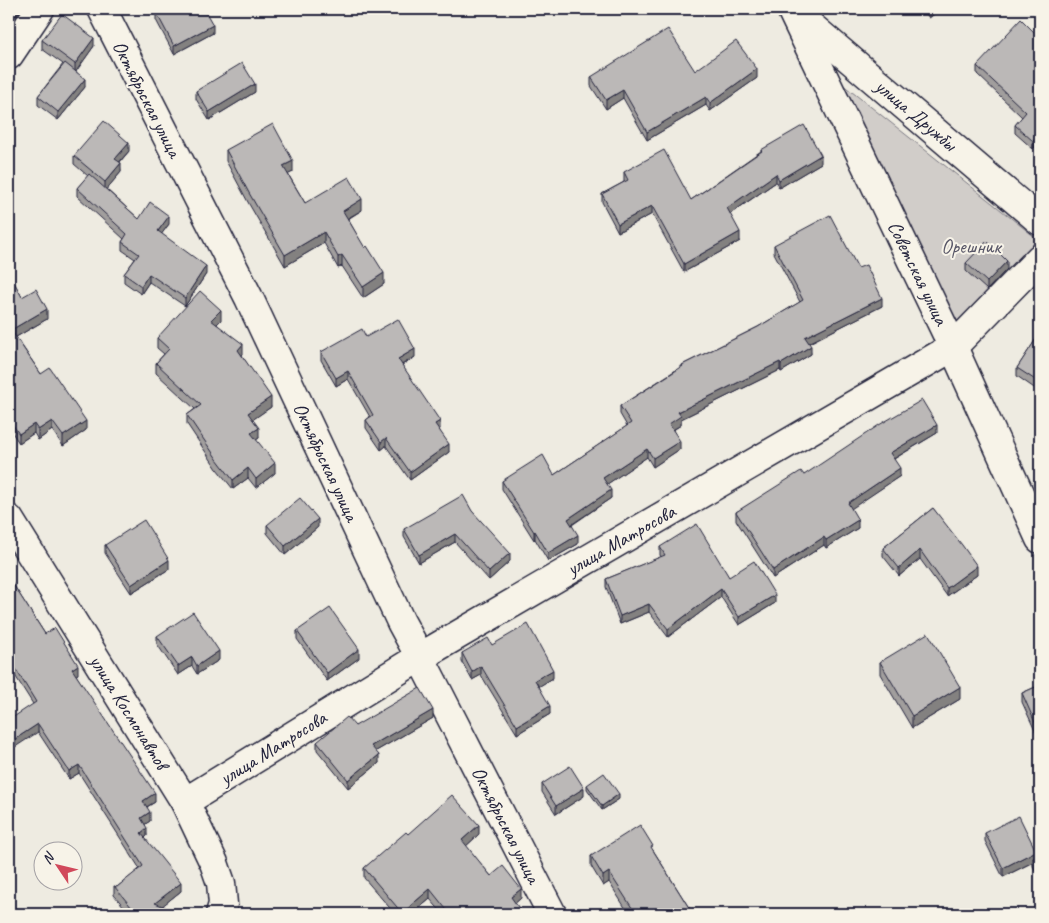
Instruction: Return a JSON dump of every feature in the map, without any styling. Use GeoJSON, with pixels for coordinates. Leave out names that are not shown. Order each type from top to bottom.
{"type":"FeatureCollection","features":[{"type":"Feature","properties":{"kind":"street"},"geometry":{"type":"LineString","coordinates":[[9,55],[40,9]]}},
{"type":"Feature","properties":{"kind":"street","name":"Октябрьская улица"},"geometry":{"type":"LineString","coordinates":[[102,9],[249,298],[401,622],[552,914]]}},
{"type":"Feature","properties":{"kind":"street","name":"улица Дружбы"},"geometry":{"type":"LineString","coordinates":[[791,9],[1040,221]]}},
{"type":"Feature","properties":{"kind":"street","name":"Советская улица"},"geometry":{"type":"LineString","coordinates":[[791,9],[953,347],[1040,539]]}},
{"type":"Feature","properties":{"kind":"street","name":"улица Матросова"},"geometry":{"type":"LineString","coordinates":[[185,802],[420,657],[953,347],[1040,258]]}},
{"type":"Feature","properties":{"kind":"street","name":"улица Космонавтов"},"geometry":{"type":"LineString","coordinates":[[9,519],[185,802],[214,863],[221,883],[223,904],[220,914]]}},
{"type":"Feature","properties":{"kind":"green space","name":"Орешник"},"geometry":{"type":"Polygon","coordinates":[[[842,84],[1040,241],[1040,244],[957,325],[842,84]]]}},
{"type":"Feature","properties":{"kind":"building"},"geometry":{"type":"Polygon","coordinates":[[[161,9],[204,9],[213,25],[174,46],[156,12],[161,9]]]}},
{"type":"Feature","properties":{"kind":"building"},"geometry":{"type":"Polygon","coordinates":[[[62,14],[94,38],[75,64],[42,40],[62,14]]]}},
{"type":"Feature","properties":{"kind":"building"},"geometry":{"type":"Polygon","coordinates":[[[1021,19],[1040,38],[1040,133],[1033,141],[1015,125],[1026,112],[977,66],[1021,19]]]}},
{"type":"Feature","properties":{"kind":"building"},"geometry":{"type":"Polygon","coordinates":[[[668,29],[695,71],[736,41],[757,69],[710,103],[706,97],[647,132],[623,90],[606,100],[591,77],[668,29]]]}},
{"type":"Feature","properties":{"kind":"building"},"geometry":{"type":"Polygon","coordinates":[[[65,63],[85,79],[58,112],[38,96],[65,63]]]}},
{"type":"Feature","properties":{"kind":"building"},"geometry":{"type":"Polygon","coordinates":[[[242,63],[255,84],[209,112],[196,91],[242,63]]]}},
{"type":"Feature","properties":{"kind":"building"},"geometry":{"type":"Polygon","coordinates":[[[104,121],[129,143],[115,159],[121,163],[105,182],[74,156],[104,121]]]}},
{"type":"Feature","properties":{"kind":"building"},"geometry":{"type":"Polygon","coordinates":[[[273,124],[293,161],[283,166],[305,203],[349,177],[362,199],[343,211],[365,248],[367,246],[384,273],[363,287],[342,255],[338,257],[324,232],[285,255],[249,193],[226,150],[273,124]]]}},
{"type":"Feature","properties":{"kind":"building"},"geometry":{"type":"Polygon","coordinates":[[[804,125],[821,155],[779,180],[776,174],[727,208],[740,232],[684,264],[652,206],[618,224],[602,194],[628,180],[624,172],[664,150],[691,200],[761,150],[804,125]]]}},
{"type":"Feature","properties":{"kind":"building"},"geometry":{"type":"Polygon","coordinates":[[[89,174],[139,219],[150,202],[169,216],[158,231],[206,266],[185,298],[149,274],[141,286],[124,274],[139,254],[122,242],[127,234],[77,188],[89,174]]]}},
{"type":"Feature","properties":{"kind":"building"},"geometry":{"type":"Polygon","coordinates":[[[830,215],[858,268],[866,265],[882,298],[805,337],[811,346],[781,364],[780,362],[678,412],[681,416],[669,424],[680,441],[653,458],[647,449],[603,478],[611,490],[568,519],[578,535],[548,553],[502,481],[543,455],[554,475],[631,423],[620,406],[682,365],[758,327],[803,300],[774,245],[830,215]]]}},
{"type":"Feature","properties":{"kind":"building"},"geometry":{"type":"Polygon","coordinates":[[[987,241],[1007,261],[987,282],[966,263],[987,241]]]}},
{"type":"Feature","properties":{"kind":"building"},"geometry":{"type":"Polygon","coordinates":[[[9,273],[22,297],[36,289],[47,309],[11,330],[41,374],[50,368],[86,421],[63,436],[52,421],[38,430],[34,424],[19,434],[9,419],[9,273]]]}},
{"type":"Feature","properties":{"kind":"building"},"geometry":{"type":"Polygon","coordinates":[[[200,291],[221,310],[211,320],[243,344],[238,350],[271,397],[248,413],[259,428],[251,433],[275,463],[256,479],[248,468],[233,480],[187,415],[201,405],[156,363],[169,349],[157,338],[200,291]]]}},
{"type":"Feature","properties":{"kind":"building"},"geometry":{"type":"Polygon","coordinates":[[[398,319],[415,349],[398,359],[440,421],[435,424],[449,444],[410,472],[386,438],[381,442],[366,420],[373,415],[348,371],[336,378],[321,352],[362,329],[366,337],[398,319]]]}},
{"type":"Feature","properties":{"kind":"building"},"geometry":{"type":"Polygon","coordinates":[[[1040,333],[1040,383],[1017,368],[1040,333]]]}},
{"type":"Feature","properties":{"kind":"building"},"geometry":{"type":"Polygon","coordinates":[[[922,400],[937,425],[890,453],[900,468],[848,503],[858,520],[826,540],[824,537],[773,570],[736,512],[801,471],[804,475],[879,425],[922,400]]]}},
{"type":"Feature","properties":{"kind":"building"},"geometry":{"type":"Polygon","coordinates":[[[463,495],[472,511],[510,553],[489,572],[455,534],[419,555],[404,529],[463,495]]]}},
{"type":"Feature","properties":{"kind":"building"},"geometry":{"type":"Polygon","coordinates":[[[300,498],[318,519],[285,546],[267,525],[300,498]]]}},
{"type":"Feature","properties":{"kind":"building"},"geometry":{"type":"Polygon","coordinates":[[[933,508],[977,566],[947,588],[920,550],[899,568],[883,548],[933,508]]]}},
{"type":"Feature","properties":{"kind":"building"},"geometry":{"type":"Polygon","coordinates":[[[144,520],[169,560],[131,585],[105,545],[144,520]]]}},
{"type":"Feature","properties":{"kind":"building"},"geometry":{"type":"Polygon","coordinates":[[[697,524],[729,577],[754,561],[775,595],[739,617],[721,589],[668,629],[649,604],[620,616],[606,579],[665,555],[660,547],[697,524]]]}},
{"type":"Feature","properties":{"kind":"building"},"geometry":{"type":"Polygon","coordinates":[[[9,578],[45,634],[55,628],[78,665],[72,669],[155,793],[143,801],[150,812],[141,818],[147,828],[141,833],[181,883],[155,903],[182,914],[137,914],[114,886],[117,887],[143,866],[79,765],[69,771],[38,724],[9,743],[9,720],[36,702],[9,658],[9,578]]]}},
{"type":"Feature","properties":{"kind":"building"},"geometry":{"type":"Polygon","coordinates":[[[330,608],[359,649],[327,673],[297,631],[330,608]]]}},
{"type":"Feature","properties":{"kind":"building"},"geometry":{"type":"Polygon","coordinates":[[[193,612],[219,651],[197,666],[192,657],[178,666],[157,636],[193,612]]]}},
{"type":"Feature","properties":{"kind":"building"},"geometry":{"type":"Polygon","coordinates":[[[528,624],[553,670],[535,680],[550,706],[517,726],[481,666],[472,672],[462,653],[488,638],[492,645],[528,624]]]}},
{"type":"Feature","properties":{"kind":"building"},"geometry":{"type":"Polygon","coordinates":[[[928,633],[960,687],[912,716],[880,662],[928,633]]]}},
{"type":"Feature","properties":{"kind":"building"},"geometry":{"type":"Polygon","coordinates":[[[1040,685],[1040,725],[1037,727],[1022,693],[1040,685]]]}},
{"type":"Feature","properties":{"kind":"building"},"geometry":{"type":"Polygon","coordinates":[[[420,688],[433,710],[371,746],[379,755],[348,780],[317,742],[347,717],[355,726],[420,688]]]}},
{"type":"Feature","properties":{"kind":"building"},"geometry":{"type":"Polygon","coordinates":[[[570,766],[584,788],[556,806],[542,784],[570,766]]]}},
{"type":"Feature","properties":{"kind":"building"},"geometry":{"type":"Polygon","coordinates":[[[604,773],[619,794],[602,806],[587,785],[604,773]]]}},
{"type":"Feature","properties":{"kind":"building"},"geometry":{"type":"Polygon","coordinates":[[[452,795],[479,825],[462,840],[491,876],[503,866],[521,889],[511,897],[523,914],[450,914],[430,889],[402,913],[364,868],[406,832],[408,834],[452,795]]]}},
{"type":"Feature","properties":{"kind":"building"},"geometry":{"type":"Polygon","coordinates":[[[1019,816],[1036,851],[1003,868],[985,833],[1019,816]]]}},
{"type":"Feature","properties":{"kind":"building"},"geometry":{"type":"Polygon","coordinates":[[[640,825],[653,846],[651,847],[691,911],[694,909],[698,914],[636,914],[609,872],[603,876],[591,856],[640,825]]]}},
{"type":"Feature","properties":{"kind":"building"},"geometry":{"type":"Polygon","coordinates":[[[1040,854],[1040,870],[1033,858],[1040,854]]]}}]}
